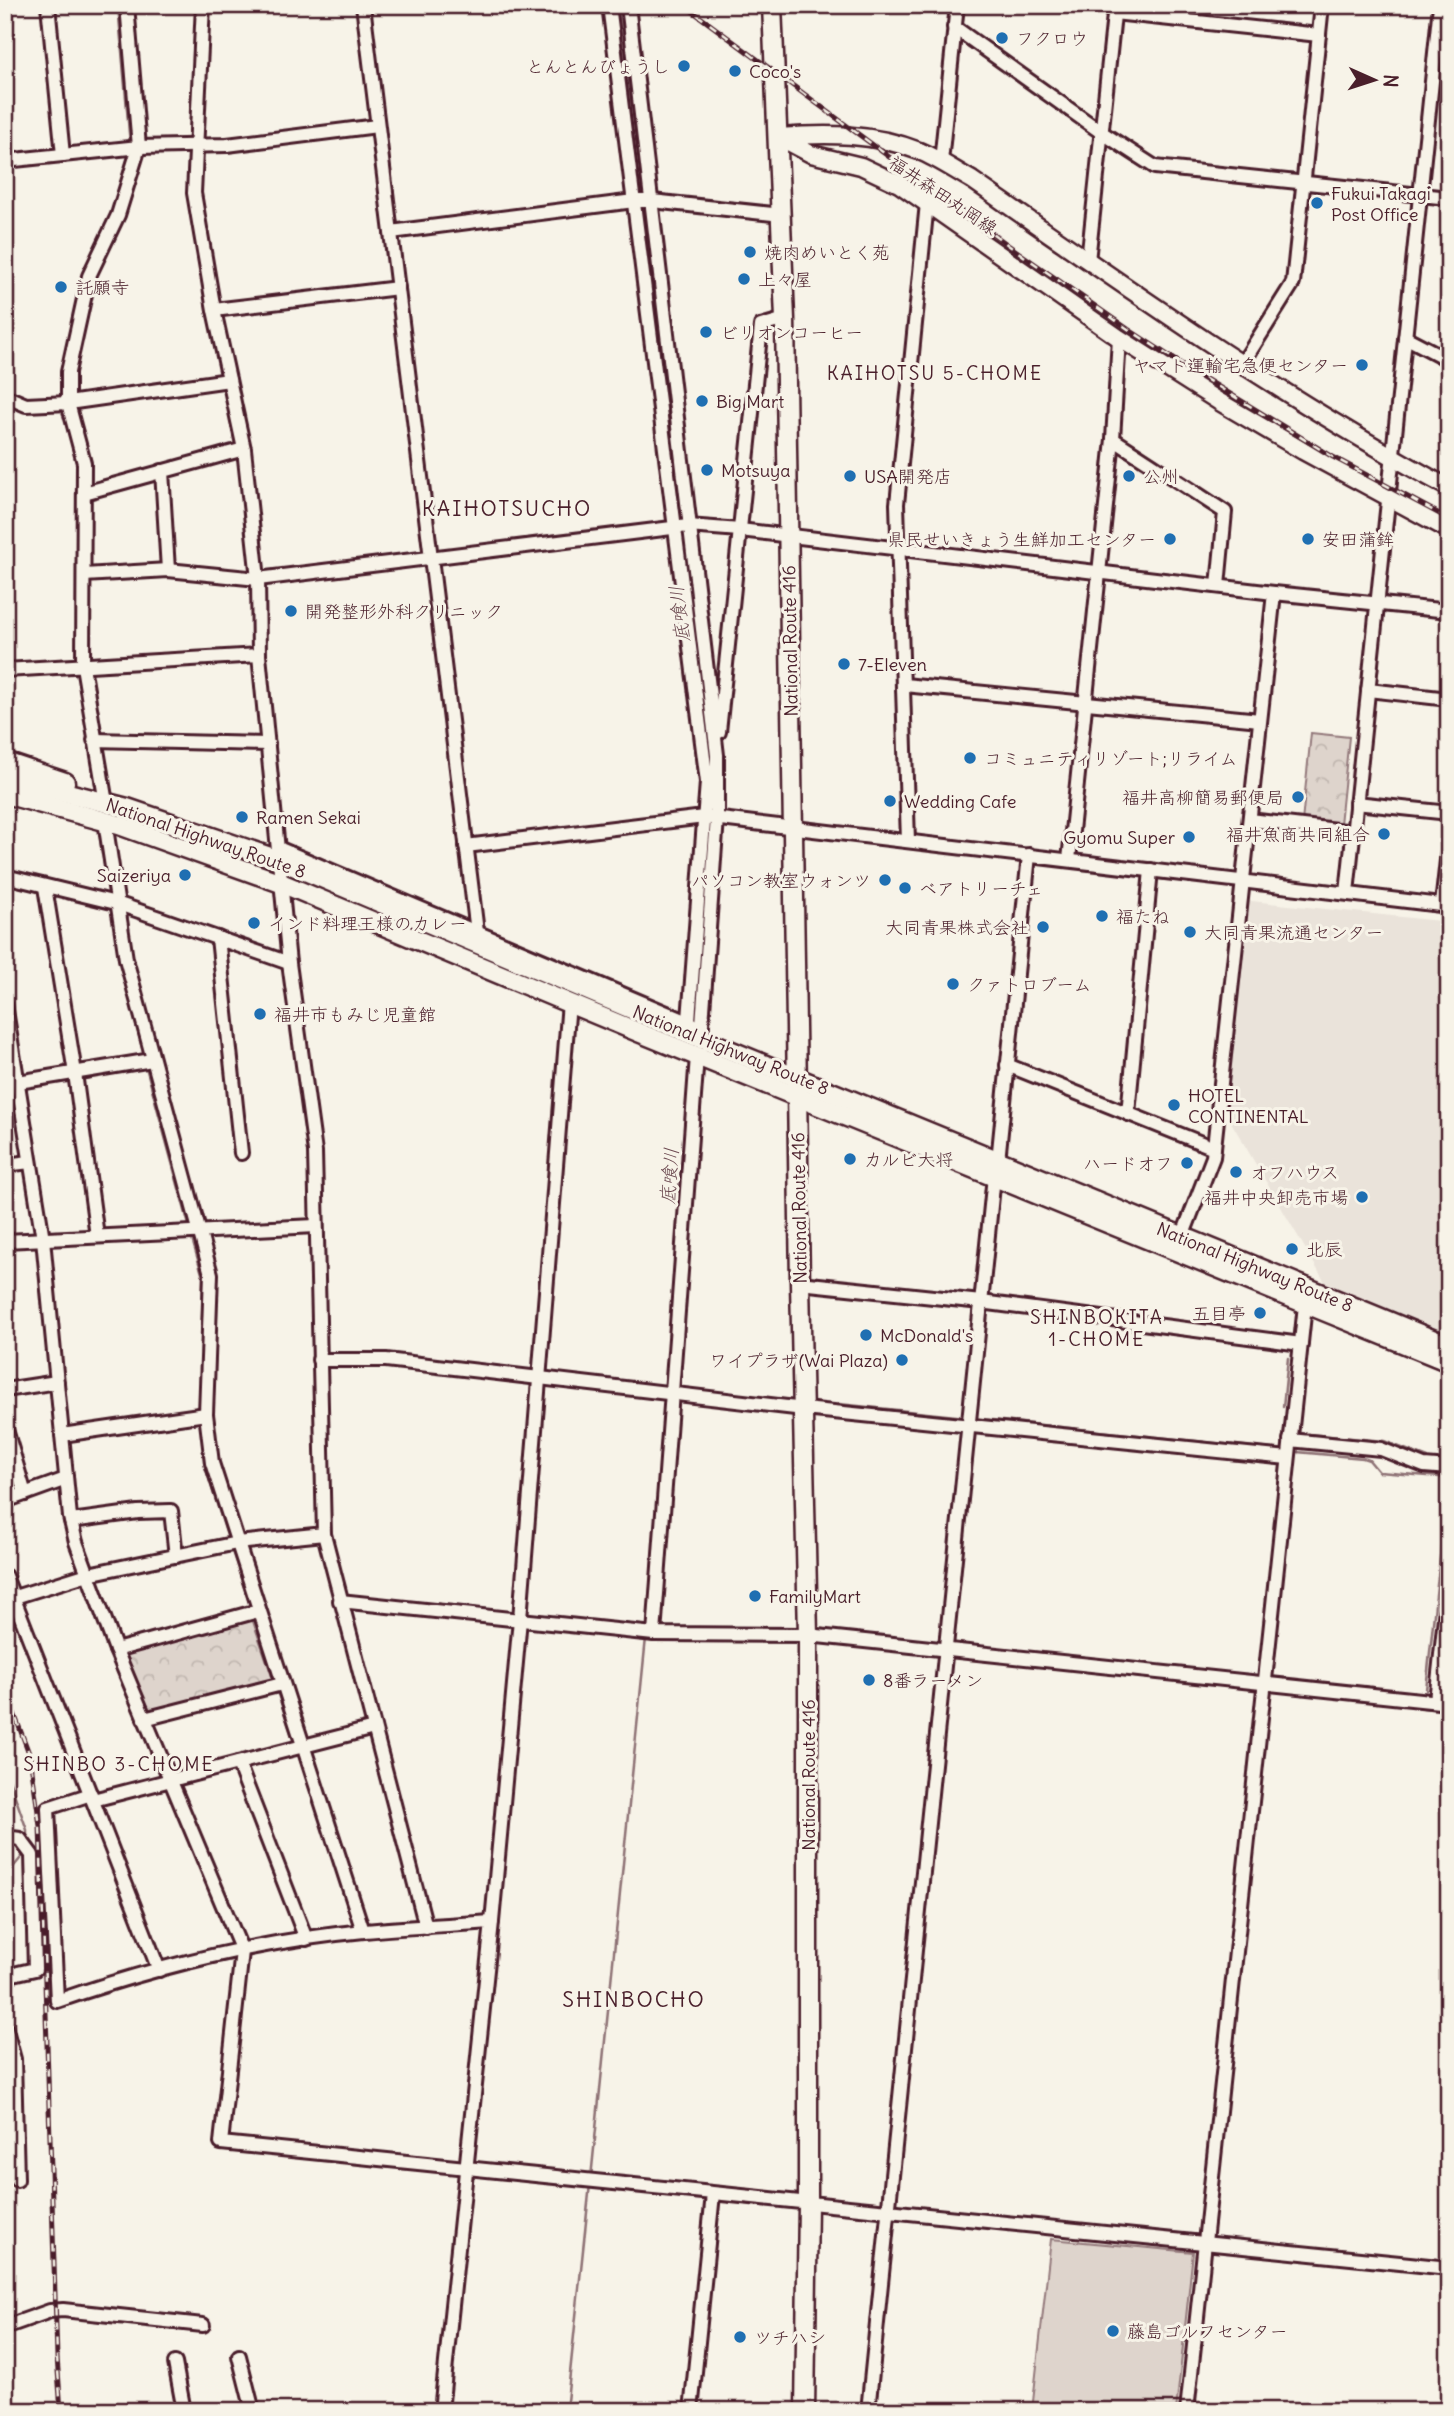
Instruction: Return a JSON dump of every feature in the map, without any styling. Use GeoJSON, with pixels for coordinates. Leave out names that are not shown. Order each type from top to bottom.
{"type":"FeatureCollection","features":[{"type":"Feature","properties":{"kind":"highway","name":"National Route 416"},"geometry":{"type":"LineString","coordinates":[[772,5],[785,319],[796,1077],[808,1635],[808,2204],[805,2411]]}},
{"type":"Feature","properties":{"kind":"highway"},"geometry":{"type":"LineString","coordinates":[[5,762],[58,778],[106,803]]}},
{"type":"Feature","properties":{"kind":"highway","name":"National Highway Route 8"},"geometry":{"type":"LineString","coordinates":[[5,777],[106,803],[279,854],[796,1077],[996,1169],[1305,1304],[1449,1363]]}},
{"type":"Feature","properties":{"kind":"highway","name":"National Highway Route 8"},"geometry":{"type":"LineString","coordinates":[[5,794],[110,823],[281,883],[569,1002],[695,1035],[797,1096],[1182,1237],[1449,1346]]}},
{"type":"Feature","properties":{"kind":"highway"},"geometry":{"type":"LineString","coordinates":[[5,807],[67,820],[110,823]]}},
{"type":"Feature","properties":{"kind":"main road","name":"福井森田丸岡線"},"geometry":{"type":"LineString","coordinates":[[779,136],[810,134],[864,137],[918,151],[941,162],[972,180],[1242,364],[1392,457],[1449,488]]}},
{"type":"Feature","properties":{"kind":"main road","name":"福井森田丸岡線"},"geometry":{"type":"LineString","coordinates":[[779,136],[811,154],[861,166],[880,174],[927,203],[1119,338],[1294,446],[1449,530]]}},
{"type":"Feature","properties":{"kind":"street"},"geometry":{"type":"LineString","coordinates":[[48,5],[62,155]]}},
{"type":"Feature","properties":{"kind":"street"},"geometry":{"type":"LineString","coordinates":[[106,803],[83,666],[84,463],[68,403],[68,372],[89,276],[118,215],[139,147],[127,5]]}},
{"type":"Feature","properties":{"kind":"street"},"geometry":{"type":"LineString","coordinates":[[203,5],[194,193],[244,449],[258,579],[259,655],[289,963],[315,1152],[324,1534],[426,1927]]}},
{"type":"Feature","properties":{"kind":"street"},"geometry":{"type":"LineString","coordinates":[[363,5],[477,932]]}},
{"type":"Feature","properties":{"kind":"street"},"geometry":{"type":"LineString","coordinates":[[609,5],[711,817]]}},
{"type":"Feature","properties":{"kind":"street"},"geometry":{"type":"LineString","coordinates":[[628,5],[717,755]]}},
{"type":"Feature","properties":{"kind":"street"},"geometry":{"type":"LineString","coordinates":[[941,162],[957,5]]}},
{"type":"Feature","properties":{"kind":"street"},"geometry":{"type":"LineString","coordinates":[[1242,364],[1293,284],[1322,5]]}},
{"type":"Feature","properties":{"kind":"street"},"geometry":{"type":"LineString","coordinates":[[1347,893],[1440,5]]}},
{"type":"Feature","properties":{"kind":"street"},"geometry":{"type":"LineString","coordinates":[[1088,261],[1115,9],[1319,35]]}},
{"type":"Feature","properties":{"kind":"street"},"geometry":{"type":"LineString","coordinates":[[954,27],[1101,132],[1155,167],[1449,198]]}},
{"type":"Feature","properties":{"kind":"street"},"geometry":{"type":"LineString","coordinates":[[5,161],[139,147],[227,145],[377,126]]}},
{"type":"Feature","properties":{"kind":"street"},"geometry":{"type":"LineString","coordinates":[[391,232],[634,201],[782,215]]}},
{"type":"Feature","properties":{"kind":"street"},"geometry":{"type":"LineString","coordinates":[[908,841],[897,504],[927,203]]}},
{"type":"Feature","properties":{"kind":"street"},"geometry":{"type":"LineString","coordinates":[[215,310],[398,288]]}},
{"type":"Feature","properties":{"kind":"street"},"geometry":{"type":"LineString","coordinates":[[654,1634],[717,755],[761,326],[785,319]]}},
{"type":"Feature","properties":{"kind":"street"},"geometry":{"type":"LineString","coordinates":[[1405,337],[1449,360]]}},
{"type":"Feature","properties":{"kind":"street"},"geometry":{"type":"LineString","coordinates":[[1069,860],[1113,439],[1119,338]]}},
{"type":"Feature","properties":{"kind":"street"},"geometry":{"type":"LineString","coordinates":[[5,396],[26,405],[68,403],[229,380]]}},
{"type":"Feature","properties":{"kind":"street"},"geometry":{"type":"LineString","coordinates":[[1113,439],[1225,512],[1218,586]]}},
{"type":"Feature","properties":{"kind":"street"},"geometry":{"type":"LineString","coordinates":[[84,493],[244,449]]}},
{"type":"Feature","properties":{"kind":"street"},"geometry":{"type":"LineString","coordinates":[[162,471],[168,570]]}},
{"type":"Feature","properties":{"kind":"street"},"geometry":{"type":"LineString","coordinates":[[83,575],[168,570],[258,579],[688,526],[1449,611]]}},
{"type":"Feature","properties":{"kind":"street"},"geometry":{"type":"LineString","coordinates":[[1182,1237],[1213,1157],[1274,593]]}},
{"type":"Feature","properties":{"kind":"street"},"geometry":{"type":"LineString","coordinates":[[5,670],[259,655]]}},
{"type":"Feature","properties":{"kind":"street"},"geometry":{"type":"LineString","coordinates":[[904,685],[1261,720]]}},
{"type":"Feature","properties":{"kind":"street"},"geometry":{"type":"LineString","coordinates":[[1368,690],[1449,699]]}},
{"type":"Feature","properties":{"kind":"street"},"geometry":{"type":"LineString","coordinates":[[94,740],[268,744]]}},
{"type":"Feature","properties":{"kind":"street"},"geometry":{"type":"LineString","coordinates":[[1356,803],[1449,813]]}},
{"type":"Feature","properties":{"kind":"street"},"geometry":{"type":"LineString","coordinates":[[466,846],[711,817],[1445,905],[1449,842]]}},
{"type":"Feature","properties":{"kind":"street"},"geometry":{"type":"LineString","coordinates":[[1250,820],[1354,832]]}},
{"type":"Feature","properties":{"kind":"street"},"geometry":{"type":"LineString","coordinates":[[110,823],[116,903],[126,959],[211,1274],[206,1414],[212,1463],[363,1931]]}},
{"type":"Feature","properties":{"kind":"street"},"geometry":{"type":"LineString","coordinates":[[279,854],[477,932],[695,1035]]}},
{"type":"Feature","properties":{"kind":"street"},"geometry":{"type":"LineString","coordinates":[[868,2411],[944,1649],[1029,856]]}},
{"type":"Feature","properties":{"kind":"street"},"geometry":{"type":"LineString","coordinates":[[1128,1114],[1151,870]]}},
{"type":"Feature","properties":{"kind":"street"},"geometry":{"type":"LineString","coordinates":[[5,876],[116,903],[289,963]]}},
{"type":"Feature","properties":{"kind":"street"},"geometry":{"type":"LineString","coordinates":[[45,887],[75,1073],[97,1236]]}},
{"type":"Feature","properties":{"kind":"street"},"geometry":{"type":"LineString","coordinates":[[218,938],[242,1153]]}},
{"type":"Feature","properties":{"kind":"street"},"geometry":{"type":"LineString","coordinates":[[441,2411],[492,1922],[520,1619],[569,1002]]}},
{"type":"Feature","properties":{"kind":"street"},"geometry":{"type":"LineString","coordinates":[[5,1004],[43,1239],[66,1479],[76,1542],[169,1781],[242,1951],[221,2143],[1449,2268]]}},
{"type":"Feature","properties":{"kind":"street"},"geometry":{"type":"LineString","coordinates":[[18,1082],[152,1060]]}},
{"type":"Feature","properties":{"kind":"street"},"geometry":{"type":"LineString","coordinates":[[1007,1065],[1214,1148]]}},
{"type":"Feature","properties":{"kind":"street"},"geometry":{"type":"LineString","coordinates":[[5,1165],[30,1162]]}},
{"type":"Feature","properties":{"kind":"street"},"geometry":{"type":"LineString","coordinates":[[5,1241],[316,1226]]}},
{"type":"Feature","properties":{"kind":"street"},"geometry":{"type":"LineString","coordinates":[[800,1283],[981,1302],[1301,1345]]}},
{"type":"Feature","properties":{"kind":"street"},"geometry":{"type":"LineString","coordinates":[[1187,2411],[1305,1304]]}},
{"type":"Feature","properties":{"kind":"street"},"geometry":{"type":"LineString","coordinates":[[319,1360],[386,1360],[804,1409],[1288,1458]]}},
{"type":"Feature","properties":{"kind":"street"},"geometry":{"type":"LineString","coordinates":[[5,1390],[57,1382]]}},
{"type":"Feature","properties":{"kind":"street"},"geometry":{"type":"LineString","coordinates":[[62,1435],[206,1414]]}},
{"type":"Feature","properties":{"kind":"street"},"geometry":{"type":"LineString","coordinates":[[5,1426],[24,1494]]}},
{"type":"Feature","properties":{"kind":"street"},"geometry":{"type":"LineString","coordinates":[[1290,1440],[1381,1449],[1424,1466],[1449,1468]]}},
{"type":"Feature","properties":{"kind":"street"},"geometry":{"type":"LineString","coordinates":[[5,1501],[66,1479]]}},
{"type":"Feature","properties":{"kind":"street"},"geometry":{"type":"LineString","coordinates":[[71,1521],[138,1512],[171,1511],[176,1556]]}},
{"type":"Feature","properties":{"kind":"street"},"geometry":{"type":"LineString","coordinates":[[10,1599],[88,1574],[237,1542],[324,1534]]}},
{"type":"Feature","properties":{"kind":"street"},"geometry":{"type":"LineString","coordinates":[[5,1576],[10,1599],[92,1797],[159,1970]]}},
{"type":"Feature","properties":{"kind":"street"},"geometry":{"type":"LineString","coordinates":[[340,1601],[654,1634],[808,1635],[1442,1702],[1449,1580]]}},
{"type":"Feature","properties":{"kind":"street"},"geometry":{"type":"LineString","coordinates":[[116,1650],[258,1611]]}},
{"type":"Feature","properties":{"kind":"street"},"geometry":{"type":"LineString","coordinates":[[144,1719],[282,1684]]}},
{"type":"Feature","properties":{"kind":"street"},"geometry":{"type":"LineString","coordinates":[[374,1728],[169,1781],[48,1808],[57,2001],[112,1982],[159,1970],[306,1939],[363,1931],[492,1922]]}},
{"type":"Feature","properties":{"kind":"street"},"geometry":{"type":"LineString","coordinates":[[238,1763],[306,1939]]}},
{"type":"Feature","properties":{"kind":"street"},"geometry":{"type":"LineString","coordinates":[[5,1837],[20,1839],[32,1855],[36,1969],[5,1976]]}},
{"type":"Feature","properties":{"kind":"street"},"geometry":{"type":"LineString","coordinates":[[5,2026],[14,2059],[11,2141],[17,2180]]}},
{"type":"Feature","properties":{"kind":"street"},"geometry":{"type":"LineString","coordinates":[[691,2411],[713,2194]]}},
{"type":"Feature","properties":{"kind":"street"},"geometry":{"type":"LineString","coordinates":[[5,2327],[50,2311],[63,2310],[203,2325]]}},
{"type":"Feature","properties":{"kind":"street"},"geometry":{"type":"LineString","coordinates":[[239,2356],[253,2411]]}},
{"type":"Feature","properties":{"kind":"street"},"geometry":{"type":"LineString","coordinates":[[175,2363],[184,2411]]}},
{"type":"Feature","properties":{"kind":"shaded area","name":"福井中央卸売市場"},"geometry":{"type":"Polygon","coordinates":[[[1251,901],[1449,922],[1449,1334],[1326,1284],[1224,1110],[1246,904],[1251,901]]]}},
{"type":"Feature","properties":{"kind":"green space"},"geometry":{"type":"Polygon","coordinates":[[[1311,733],[1349,737],[1340,824],[1336,826],[1302,822],[1311,733]]]}},
{"type":"Feature","properties":{"kind":"green space"},"geometry":{"type":"Polygon","coordinates":[[[250,1613],[274,1682],[144,1719],[117,1652],[250,1613]]]}},
{"type":"Feature","properties":{"kind":"green space","name":"藤島ゴルフセンター"},"geometry":{"type":"Polygon","coordinates":[[[1051,2239],[1193,2252],[1176,2411],[1032,2411],[1051,2239]]]}},
{"type":"Feature","properties":{"kind":"waterway"},"geometry":{"type":"LineString","coordinates":[[118,5],[130,145]]}},
{"type":"Feature","properties":{"kind":"waterway","name":"底喰川"},"geometry":{"type":"LineString","coordinates":[[618,5],[644,196]]}},
{"type":"Feature","properties":{"kind":"waterway"},"geometry":{"type":"LineString","coordinates":[[61,399],[60,378],[84,269],[112,215],[130,152]]}},
{"type":"Feature","properties":{"kind":"waterway","name":"底喰川"},"geometry":{"type":"LineString","coordinates":[[645,206],[680,516]]}},
{"type":"Feature","properties":{"kind":"waterway"},"geometry":{"type":"LineString","coordinates":[[62,406],[78,467]]}},
{"type":"Feature","properties":{"kind":"waterway"},"geometry":{"type":"LineString","coordinates":[[77,663],[78,512]]}},
{"type":"Feature","properties":{"kind":"waterway","name":"底喰川"},"geometry":{"type":"LineString","coordinates":[[693,623],[711,762]]}},
{"type":"Feature","properties":{"kind":"waterway"},"geometry":{"type":"LineString","coordinates":[[79,676],[95,784]]}},
{"type":"Feature","properties":{"kind":"waterway"},"geometry":{"type":"LineString","coordinates":[[99,833],[109,896]]}},
{"type":"Feature","properties":{"kind":"waterway"},"geometry":{"type":"LineString","coordinates":[[110,906],[117,941]]}},
{"type":"Feature","properties":{"kind":"waterway","name":"底喰川"},"geometry":{"type":"LineString","coordinates":[[696,1021],[702,936]]}},
{"type":"Feature","properties":{"kind":"waterway"},"geometry":{"type":"LineString","coordinates":[[125,978],[144,1057]]}},
{"type":"Feature","properties":{"kind":"waterway"},"geometry":{"type":"LineString","coordinates":[[146,1067],[190,1229]]}},
{"type":"Feature","properties":{"kind":"waterway"},"geometry":{"type":"LineString","coordinates":[[191,1236],[203,1277],[201,1392]]}},
{"type":"Feature","properties":{"kind":"waterway"},"geometry":{"type":"LineString","coordinates":[[1283,1407],[1288,1358]]}},
{"type":"Feature","properties":{"kind":"waterway"},"geometry":{"type":"LineString","coordinates":[[666,1387],[668,1369]]}},
{"type":"Feature","properties":{"kind":"waterway"},"geometry":{"type":"LineString","coordinates":[[647,1628],[665,1397]]}},
{"type":"Feature","properties":{"kind":"waterway"},"geometry":{"type":"LineString","coordinates":[[839,1404],[966,1417]]}},
{"type":"Feature","properties":{"kind":"waterway"},"geometry":{"type":"LineString","coordinates":[[973,1418],[1283,1450]]}},
{"type":"Feature","properties":{"kind":"waterway"},"geometry":{"type":"LineString","coordinates":[[202,1430],[205,1466],[229,1542]]}},
{"type":"Feature","properties":{"kind":"waterway"},"geometry":{"type":"LineString","coordinates":[[1308,1434],[1384,1441],[1428,1458]]}},
{"type":"Feature","properties":{"kind":"waterway"},"geometry":{"type":"LineString","coordinates":[[1297,1452],[1363,1458],[1369,1460],[1379,1472],[1440,1477],[1445,1481],[1447,1490],[1426,1690]]}},
{"type":"Feature","properties":{"kind":"waterway"},"geometry":{"type":"LineString","coordinates":[[231,1548],[251,1608]]}},
{"type":"Feature","properties":{"kind":"waterway"},"geometry":{"type":"LineString","coordinates":[[254,1618],[274,1682]]}},
{"type":"Feature","properties":{"kind":"waterway"},"geometry":{"type":"LineString","coordinates":[[591,2178],[646,1638]]}},
{"type":"Feature","properties":{"kind":"waterway"},"geometry":{"type":"LineString","coordinates":[[276,1688],[295,1745]]}},
{"type":"Feature","properties":{"kind":"waterway"},"geometry":{"type":"LineString","coordinates":[[1423,1708],[1449,1711]]}},
{"type":"Feature","properties":{"kind":"waterway"},"geometry":{"type":"LineString","coordinates":[[5,1714],[5,1719]]}},
{"type":"Feature","properties":{"kind":"waterway"},"geometry":{"type":"LineString","coordinates":[[297,1751],[343,1888]]}},
{"type":"Feature","properties":{"kind":"waterway"},"geometry":{"type":"LineString","coordinates":[[5,1768],[27,1830],[27,1839]]}},
{"type":"Feature","properties":{"kind":"waterway"},"geometry":{"type":"LineString","coordinates":[[5,1877],[25,1853]]}},
{"type":"Feature","properties":{"kind":"waterway"},"geometry":{"type":"LineString","coordinates":[[566,2411],[590,2184]]}},
{"type":"Feature","properties":{"kind":"railway"},"geometry":{"type":"LineString","coordinates":[[684,5],[1008,245],[1128,329],[1333,457],[1449,519]]}},
{"type":"Feature","properties":{"kind":"railway"},"geometry":{"type":"LineString","coordinates":[[5,1689],[30,1756],[40,1826],[61,2411]]}},
{"type":"Feature","properties":{"kind":"place","name":"フクロウ"},"geometry":{"type":"Point","coordinates":[1002,38]}},
{"type":"Feature","properties":{"kind":"place","name":"とんとんびょうし"},"geometry":{"type":"Point","coordinates":[684,66]}},
{"type":"Feature","properties":{"kind":"place","name":"Coco's"},"geometry":{"type":"Point","coordinates":[735,71]}},
{"type":"Feature","properties":{"kind":"place","name":"Fukui Takagi Post Office"},"geometry":{"type":"Point","coordinates":[1317,203]}},
{"type":"Feature","properties":{"kind":"place","name":"焼肉めいとく苑"},"geometry":{"type":"Point","coordinates":[750,252]}},
{"type":"Feature","properties":{"kind":"place","name":"上々屋"},"geometry":{"type":"Point","coordinates":[744,279]}},
{"type":"Feature","properties":{"kind":"place","name":"託願寺"},"geometry":{"type":"Point","coordinates":[61,287]}},
{"type":"Feature","properties":{"kind":"place","name":"ビリオンコーヒー"},"geometry":{"type":"Point","coordinates":[706,332]}},
{"type":"Feature","properties":{"kind":"place","name":"ヤマト運輸宅急便センター"},"geometry":{"type":"Point","coordinates":[1362,365]}},
{"type":"Feature","properties":{"kind":"place","name":"Big Mart"},"geometry":{"type":"Point","coordinates":[702,401]}},
{"type":"Feature","properties":{"kind":"place","name":"Motsuya"},"geometry":{"type":"Point","coordinates":[707,470]}},
{"type":"Feature","properties":{"kind":"place","name":"USA開発店"},"geometry":{"type":"Point","coordinates":[850,476]}},
{"type":"Feature","properties":{"kind":"place","name":"公州"},"geometry":{"type":"Point","coordinates":[1129,476]}},
{"type":"Feature","properties":{"kind":"place","name":"県民せいきょう生鮮加工センター"},"geometry":{"type":"Point","coordinates":[1170,539]}},
{"type":"Feature","properties":{"kind":"place","name":"安田蒲鉾"},"geometry":{"type":"Point","coordinates":[1308,539]}},
{"type":"Feature","properties":{"kind":"place","name":"開発整形外科クリニック"},"geometry":{"type":"Point","coordinates":[291,611]}},
{"type":"Feature","properties":{"kind":"place","name":"7-Eleven"},"geometry":{"type":"Point","coordinates":[844,664]}},
{"type":"Feature","properties":{"kind":"place","name":"コミュニティリゾート;リライム"},"geometry":{"type":"Point","coordinates":[970,758]}},
{"type":"Feature","properties":{"kind":"place","name":"福井高柳簡易郵便局"},"geometry":{"type":"Point","coordinates":[1298,797]}},
{"type":"Feature","properties":{"kind":"place","name":"Wedding Cafe"},"geometry":{"type":"Point","coordinates":[890,801]}},
{"type":"Feature","properties":{"kind":"place","name":"Ramen Sekai"},"geometry":{"type":"Point","coordinates":[242,817]}},
{"type":"Feature","properties":{"kind":"place","name":"福井魚商共同組合"},"geometry":{"type":"Point","coordinates":[1384,834]}},
{"type":"Feature","properties":{"kind":"place","name":"Gyomu Super"},"geometry":{"type":"Point","coordinates":[1189,837]}},
{"type":"Feature","properties":{"kind":"place","name":"Saizeriya"},"geometry":{"type":"Point","coordinates":[185,875]}},
{"type":"Feature","properties":{"kind":"place","name":"パソコン教室ウォンツ"},"geometry":{"type":"Point","coordinates":[885,880]}},
{"type":"Feature","properties":{"kind":"place","name":"ベアトリーチェ"},"geometry":{"type":"Point","coordinates":[905,888]}},
{"type":"Feature","properties":{"kind":"place","name":"福たね"},"geometry":{"type":"Point","coordinates":[1102,916]}},
{"type":"Feature","properties":{"kind":"place","name":"インド料理王様のカレー"},"geometry":{"type":"Point","coordinates":[254,923]}},
{"type":"Feature","properties":{"kind":"place","name":"大同青果株式会社"},"geometry":{"type":"Point","coordinates":[1043,927]}},
{"type":"Feature","properties":{"kind":"place","name":"大同青果流通センター"},"geometry":{"type":"Point","coordinates":[1190,932]}},
{"type":"Feature","properties":{"kind":"place","name":"クァトロブーム"},"geometry":{"type":"Point","coordinates":[953,984]}},
{"type":"Feature","properties":{"kind":"place","name":"福井市もみじ児童館"},"geometry":{"type":"Point","coordinates":[260,1014]}},
{"type":"Feature","properties":{"kind":"place","name":"HOTEL CONTINENTAL"},"geometry":{"type":"Point","coordinates":[1174,1105]}},
{"type":"Feature","properties":{"kind":"place","name":"カルビ大将"},"geometry":{"type":"Point","coordinates":[850,1159]}},
{"type":"Feature","properties":{"kind":"place","name":"ハードオフ"},"geometry":{"type":"Point","coordinates":[1187,1163]}},
{"type":"Feature","properties":{"kind":"place","name":"オフハウス"},"geometry":{"type":"Point","coordinates":[1236,1172]}},
{"type":"Feature","properties":{"kind":"place","name":"福井中央卸売市場"},"geometry":{"type":"Point","coordinates":[1362,1197]}},
{"type":"Feature","properties":{"kind":"place","name":"北辰"},"geometry":{"type":"Point","coordinates":[1292,1249]}},
{"type":"Feature","properties":{"kind":"place","name":"五目亭"},"geometry":{"type":"Point","coordinates":[1260,1313]}},
{"type":"Feature","properties":{"kind":"place","name":"McDonald's"},"geometry":{"type":"Point","coordinates":[866,1335]}},
{"type":"Feature","properties":{"kind":"place","name":"ワイプラザ(Wai Plaza)"},"geometry":{"type":"Point","coordinates":[902,1360]}},
{"type":"Feature","properties":{"kind":"place","name":"FamilyMart"},"geometry":{"type":"Point","coordinates":[755,1596]}},
{"type":"Feature","properties":{"kind":"place","name":"8番ラーメン"},"geometry":{"type":"Point","coordinates":[869,1680]}},
{"type":"Feature","properties":{"kind":"place","name":"藤島ゴルフセンター"},"geometry":{"type":"Point","coordinates":[1113,2331]}},
{"type":"Feature","properties":{"kind":"place","name":"ツチハシ"},"geometry":{"type":"Point","coordinates":[740,2337]}},
{"type":"Feature","properties":{"kind":"district","name":"KAIHOTSU 5-CHOME"},"geometry":{"type":"Point","coordinates":[935,373]}},
{"type":"Feature","properties":{"kind":"district","name":"KAIHOTSUCHO"},"geometry":{"type":"Point","coordinates":[507,508]}},
{"type":"Feature","properties":{"kind":"district","name":"SHINBOKITA 1-CHOME"},"geometry":{"type":"Point","coordinates":[1097,1328]}},
{"type":"Feature","properties":{"kind":"district","name":"SHINBO 3-CHOME"},"geometry":{"type":"Point","coordinates":[119,1764]}},
{"type":"Feature","properties":{"kind":"district","name":"SHINBOCHO"},"geometry":{"type":"Point","coordinates":[634,1999]}}]}
